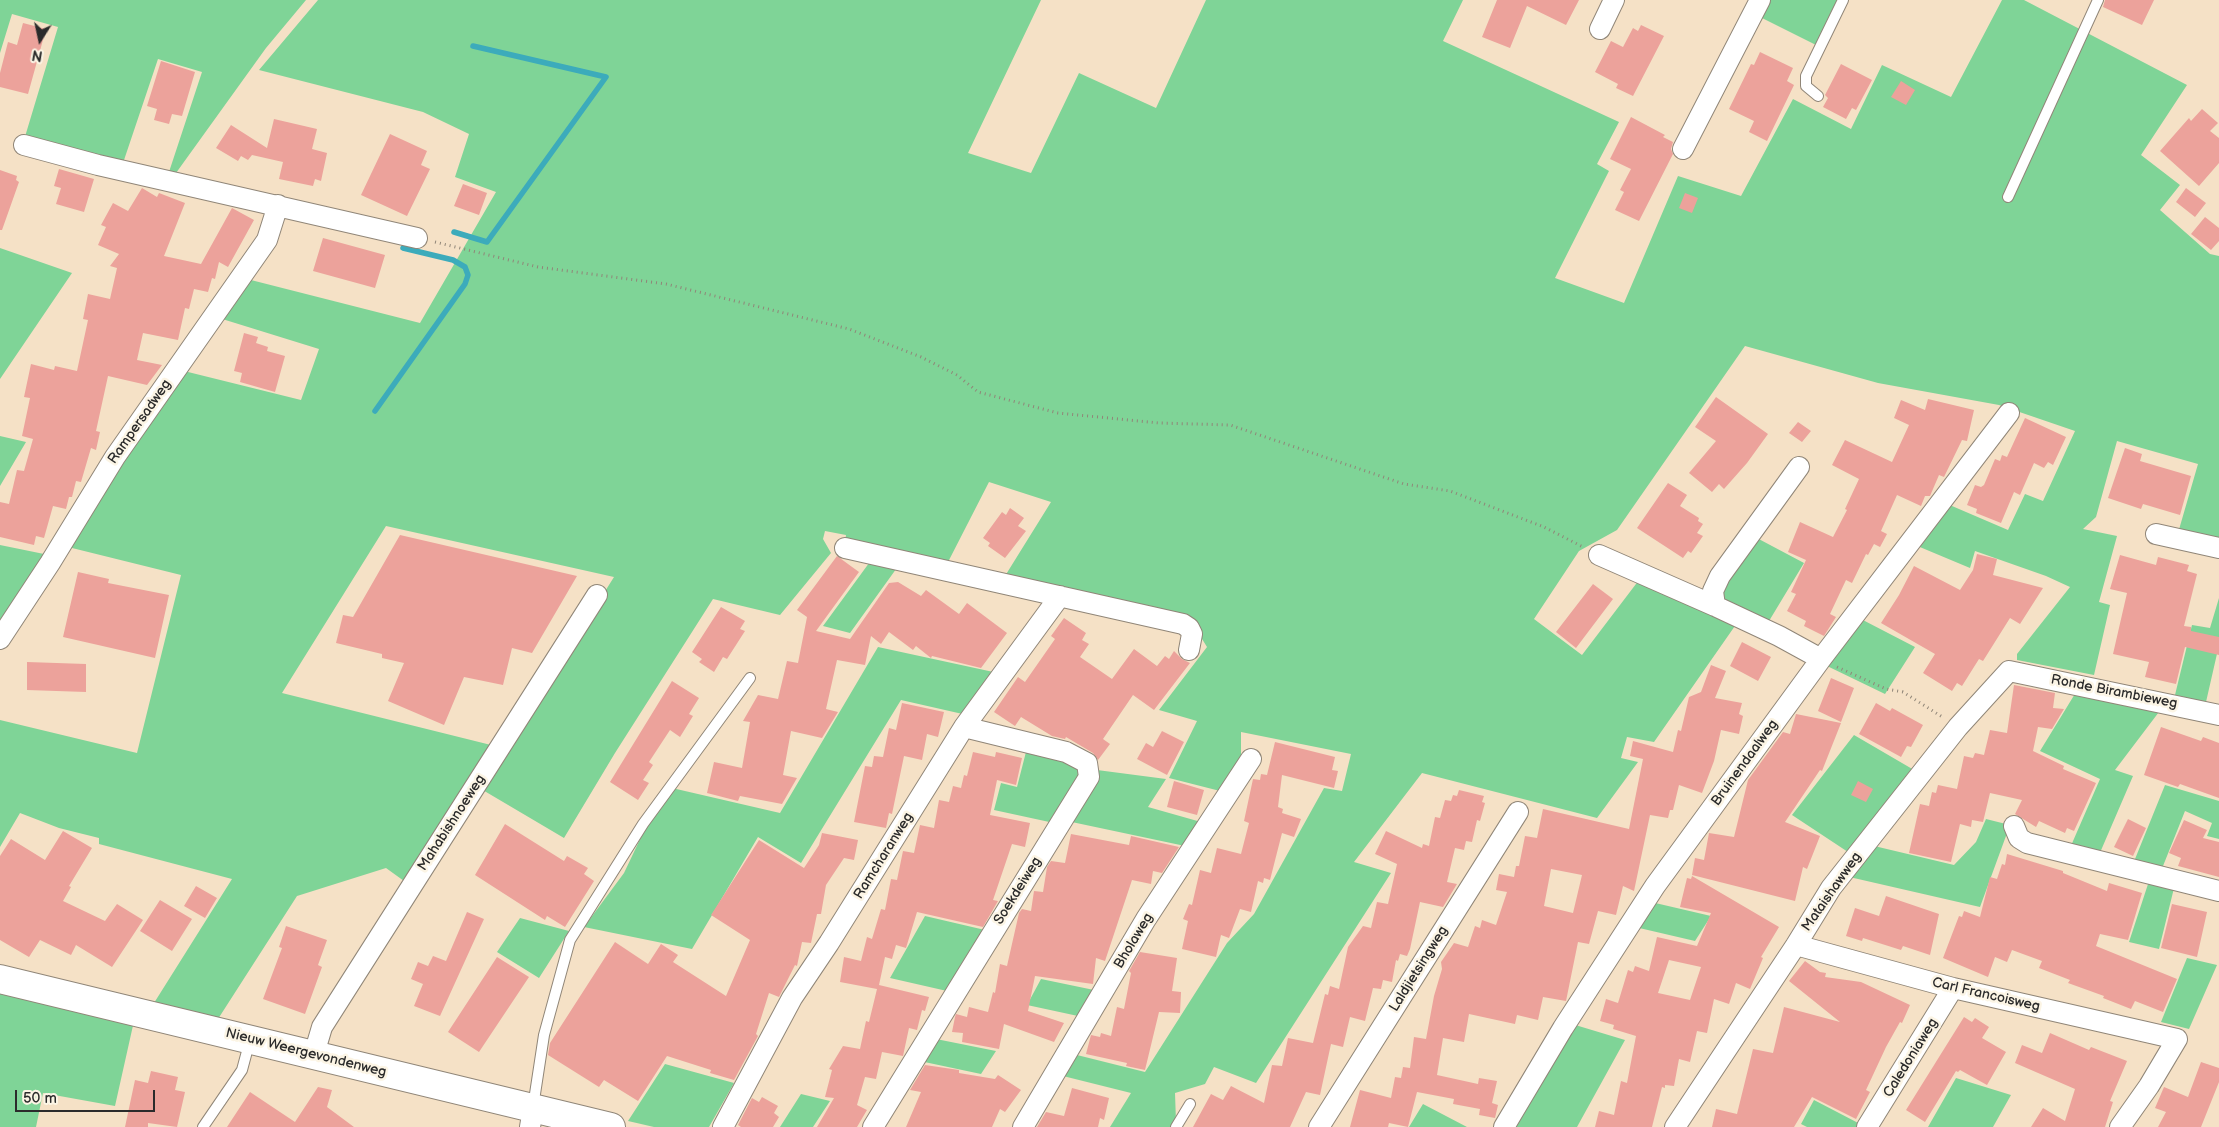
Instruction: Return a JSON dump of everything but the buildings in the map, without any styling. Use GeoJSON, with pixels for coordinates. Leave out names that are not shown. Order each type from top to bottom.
{"type":"FeatureCollection","features":[{"type":"Feature","properties":{"kind":"street"},"geometry":{"type":"LineString","coordinates":[[1600,29],[1614,0]]}},
{"type":"Feature","properties":{"kind":"street"},"geometry":{"type":"LineString","coordinates":[[1683,149],[1760,0]]}},
{"type":"Feature","properties":{"kind":"street"},"geometry":{"type":"LineString","coordinates":[[24,145],[98,165],[417,238]]}},
{"type":"Feature","properties":{"kind":"street","name":"Rampersadweg"},"geometry":{"type":"LineString","coordinates":[[0,638],[50,563],[115,457],[267,240],[278,205]]}},
{"type":"Feature","properties":{"kind":"street","name":"Bruinendaalweg"},"geometry":{"type":"LineString","coordinates":[[1504,1127],[1563,1028],[1655,886],[1821,659],[2009,413]]}},
{"type":"Feature","properties":{"kind":"street"},"geometry":{"type":"LineString","coordinates":[[1715,606],[1713,591],[1720,576],[1799,468]]}},
{"type":"Feature","properties":{"kind":"street"},"geometry":{"type":"LineString","coordinates":[[2156,534],[2219,548]]}},
{"type":"Feature","properties":{"kind":"street"},"geometry":{"type":"LineString","coordinates":[[846,548],[1183,624],[1189,628],[1192,634],[1189,650]]}},
{"type":"Feature","properties":{"kind":"street"},"geometry":{"type":"LineString","coordinates":[[1599,555],[1715,606],[1779,636],[1821,659]]}},
{"type":"Feature","properties":{"kind":"street","name":"Mahabishnoeweg"},"geometry":{"type":"LineString","coordinates":[[314,1054],[322,1027],[597,595]]}},
{"type":"Feature","properties":{"kind":"street","name":"Ramcharanweg"},"geometry":{"type":"LineString","coordinates":[[723,1127],[792,998],[835,935],[964,727],[1060,596]]}},
{"type":"Feature","properties":{"kind":"street","name":"Mataishawweg"},"geometry":{"type":"LineString","coordinates":[[1675,1127],[1796,945],[1831,888],[1958,726],[2009,671]]}},
{"type":"Feature","properties":{"kind":"street","name":"Ronde Birambieweg"},"geometry":{"type":"LineString","coordinates":[[2009,671],[2219,714]]}},
{"type":"Feature","properties":{"kind":"street","name":"Soekdeiweg"},"geometry":{"type":"LineString","coordinates":[[873,1127],[1089,777],[1087,763],[1066,752],[964,727]]}},
{"type":"Feature","properties":{"kind":"street","name":"Bholaweg"},"geometry":{"type":"LineString","coordinates":[[1023,1127],[1146,919],[1251,759]]}},
{"type":"Feature","properties":{"kind":"street","name":"Laldjietsingweg"},"geometry":{"type":"LineString","coordinates":[[1319,1127],[1518,812]]}},
{"type":"Feature","properties":{"kind":"street"},"geometry":{"type":"LineString","coordinates":[[2014,826],[2018,838],[2027,843],[2219,891]]}},
{"type":"Feature","properties":{"kind":"street","name":"Carl Francoisweg"},"geometry":{"type":"LineString","coordinates":[[1796,945],[1953,988],[2177,1039],[2150,1086],[2120,1127]]}},
{"type":"Feature","properties":{"kind":"street","name":"Nieuw Weergevondenweg"},"geometry":{"type":"LineString","coordinates":[[0,979],[314,1054],[531,1118],[611,1127]]}},
{"type":"Feature","properties":{"kind":"street","name":"Caledoniaweg"},"geometry":{"type":"LineString","coordinates":[[1867,1127],[1953,988]]}},
{"type":"Feature","properties":{"kind":"lane"},"geometry":{"type":"LineString","coordinates":[[1818,96],[1806,86],[1806,76],[1843,0]]}},
{"type":"Feature","properties":{"kind":"lane"},"geometry":{"type":"LineString","coordinates":[[2008,197],[2098,0]]}},
{"type":"Feature","properties":{"kind":"lane"},"geometry":{"type":"LineString","coordinates":[[531,1118],[544,1035],[570,940],[643,824],[750,678]]}},
{"type":"Feature","properties":{"kind":"lane"},"geometry":{"type":"LineString","coordinates":[[202,1127],[242,1070],[250,1040]]}},
{"type":"Feature","properties":{"kind":"lane"},"geometry":{"type":"LineString","coordinates":[[1176,1127],[1190,1104]]}},
{"type":"Feature","properties":{"kind":"path"},"geometry":{"type":"LineString","coordinates":[[417,238],[538,267],[666,284],[849,329],[920,357],[957,375],[978,392],[1058,412],[1158,423],[1230,425],[1404,484],[1450,491],[1544,527],[1599,555]]}},
{"type":"Feature","properties":{"kind":"path"},"geometry":{"type":"LineString","coordinates":[[1821,659],[1886,690],[1902,692],[1958,726]]}},
{"type":"Feature","properties":{"kind":"green space"},"geometry":{"type":"Polygon","coordinates":[[[0,0],[306,0],[266,48],[176,173],[168,175],[202,72],[158,59],[122,166],[24,140],[58,27],[12,14],[0,53],[0,0]]]}},
{"type":"Feature","properties":{"kind":"green space"},"geometry":{"type":"Polygon","coordinates":[[[318,0],[1041,0],[968,153],[1031,173],[1079,73],[1156,108],[1206,0],[1463,0],[1443,41],[1619,122],[1597,164],[1609,171],[1555,278],[1624,303],[1678,176],[1741,196],[1793,99],[1851,129],[1882,65],[1951,97],[2002,0],[2024,0],[2187,85],[2141,155],[2180,185],[2160,210],[2210,254],[2219,256],[2219,541],[2178,533],[2198,464],[2117,441],[2096,517],[2083,529],[2117,536],[2099,602],[2110,605],[2094,675],[2017,660],[2017,654],[2070,587],[2046,576],[1975,551],[1970,568],[1915,545],[1945,503],[2008,530],[2025,494],[2043,501],[2075,431],[1999,405],[1878,383],[1745,346],[1617,530],[1579,551],[1534,619],[1582,655],[1639,580],[1737,623],[1654,742],[1627,737],[1621,758],[1638,762],[1597,818],[1422,773],[1354,862],[1391,873],[1256,1083],[1214,1067],[1205,1084],[1175,1093],[1176,1122],[1172,1127],[1110,1127],[1131,1093],[1055,1074],[1069,1053],[1145,1072],[1227,943],[1254,914],[1324,788],[1342,791],[1351,754],[1241,732],[1241,765],[1224,792],[1169,778],[1197,721],[1159,710],[1207,647],[1191,621],[1005,576],[1051,502],[989,482],[947,564],[845,542],[846,535],[825,531],[823,539],[831,553],[780,615],[713,599],[615,753],[564,838],[481,789],[614,577],[386,526],[282,693],[491,745],[404,881],[386,868],[297,896],[218,1019],[154,1003],[232,879],[99,844],[99,838],[59,828],[20,813],[0,847],[0,720],[137,753],[181,575],[68,547],[124,457],[184,371],[301,400],[319,349],[219,318],[247,279],[420,323],[496,192],[455,177],[469,134],[423,112],[259,70],[318,0]]]}},
{"type":"Feature","properties":{"kind":"green space"},"geometry":{"type":"Polygon","coordinates":[[[1764,0],[1837,0],[1816,45],[1756,15],[1764,0]]]}},
{"type":"Feature","properties":{"kind":"green space"},"geometry":{"type":"Polygon","coordinates":[[[0,248],[72,273],[0,379],[0,248]]]}},
{"type":"Feature","properties":{"kind":"green space"},"geometry":{"type":"Polygon","coordinates":[[[0,436],[26,442],[0,486],[0,436]]]}},
{"type":"Feature","properties":{"kind":"green space"},"geometry":{"type":"Polygon","coordinates":[[[1755,537],[1804,563],[1766,626],[1721,603],[1720,584],[1755,537]]]}},
{"type":"Feature","properties":{"kind":"green space"},"geometry":{"type":"Polygon","coordinates":[[[0,545],[44,554],[0,630],[0,545]]]}},
{"type":"Feature","properties":{"kind":"green space"},"geometry":{"type":"Polygon","coordinates":[[[872,559],[899,565],[850,633],[823,626],[872,559]]]}},
{"type":"Feature","properties":{"kind":"green space"},"geometry":{"type":"Polygon","coordinates":[[[2219,598],[2219,645],[2206,702],[2175,695],[2192,625],[2210,628],[2219,598]]]}},
{"type":"Feature","properties":{"kind":"green space"},"geometry":{"type":"Polygon","coordinates":[[[1859,618],[1915,647],[1885,694],[1825,665],[1859,618]]]}},
{"type":"Feature","properties":{"kind":"green space"},"geometry":{"type":"Polygon","coordinates":[[[878,647],[998,673],[967,715],[901,700],[801,863],[758,837],[692,949],[584,927],[624,873],[643,833],[672,788],[780,813],[878,647]]]}},
{"type":"Feature","properties":{"kind":"green space"},"geometry":{"type":"Polygon","coordinates":[[[2081,684],[2165,704],[2115,770],[2133,776],[2099,855],[2070,848],[2100,779],[2040,751],[2081,684]]]}},
{"type":"Feature","properties":{"kind":"green space"},"geometry":{"type":"Polygon","coordinates":[[[1854,735],[1914,770],[1848,852],[1792,815],[1854,735]]]}},
{"type":"Feature","properties":{"kind":"green space"},"geometry":{"type":"Polygon","coordinates":[[[1027,748],[1057,755],[1082,771],[1054,823],[994,810],[1001,783],[1017,787],[1027,748]]]}},
{"type":"Feature","properties":{"kind":"green space"},"geometry":{"type":"Polygon","coordinates":[[[1097,770],[1166,779],[1148,807],[1201,822],[1185,846],[1067,821],[1097,770]]]}},
{"type":"Feature","properties":{"kind":"green space"},"geometry":{"type":"Polygon","coordinates":[[[2165,785],[2219,801],[2219,839],[2207,836],[2212,823],[2185,811],[2161,871],[2133,864],[2165,785]]]}},
{"type":"Feature","properties":{"kind":"green space"},"geometry":{"type":"Polygon","coordinates":[[[1986,819],[2010,825],[1980,907],[1845,876],[1870,845],[1954,865],[1976,842],[1986,819]]]}},
{"type":"Feature","properties":{"kind":"green space"},"geometry":{"type":"Polygon","coordinates":[[[2150,878],[2175,884],[2159,949],[2129,942],[2150,878]]]}},
{"type":"Feature","properties":{"kind":"green space"},"geometry":{"type":"Polygon","coordinates":[[[1651,902],[1711,916],[1695,941],[1635,927],[1651,902]]]}},
{"type":"Feature","properties":{"kind":"green space"},"geometry":{"type":"Polygon","coordinates":[[[925,916],[985,930],[947,991],[890,978],[925,916]]]}},
{"type":"Feature","properties":{"kind":"green space"},"geometry":{"type":"Polygon","coordinates":[[[520,918],[569,931],[539,978],[497,952],[520,918]]]}},
{"type":"Feature","properties":{"kind":"green space"},"geometry":{"type":"Polygon","coordinates":[[[2187,958],[2217,965],[2189,1029],[2161,1022],[2187,958]]]}},
{"type":"Feature","properties":{"kind":"green space"},"geometry":{"type":"Polygon","coordinates":[[[1041,979],[1094,990],[1078,1016],[1027,1005],[1041,979]]]}},
{"type":"Feature","properties":{"kind":"green space"},"geometry":{"type":"Polygon","coordinates":[[[0,989],[134,1021],[115,1106],[43,1093],[36,1127],[0,1127],[0,989]]]}},
{"type":"Feature","properties":{"kind":"green space"},"geometry":{"type":"Polygon","coordinates":[[[1572,1024],[1625,1040],[1577,1127],[1508,1127],[1572,1024]]]}},
{"type":"Feature","properties":{"kind":"green space"},"geometry":{"type":"Polygon","coordinates":[[[931,1038],[996,1051],[981,1074],[915,1060],[931,1038]]]}},
{"type":"Feature","properties":{"kind":"green space"},"geometry":{"type":"Polygon","coordinates":[[[665,1064],[734,1083],[709,1127],[654,1127],[628,1121],[665,1064]]]}},
{"type":"Feature","properties":{"kind":"green space"},"geometry":{"type":"Polygon","coordinates":[[[1956,1078],[2011,1095],[1993,1127],[1928,1127],[1956,1078]]]}},
{"type":"Feature","properties":{"kind":"green space"},"geometry":{"type":"Polygon","coordinates":[[[801,1094],[830,1101],[813,1127],[780,1127],[801,1094]]]}},
{"type":"Feature","properties":{"kind":"green space"},"geometry":{"type":"Polygon","coordinates":[[[1814,1100],[1862,1125],[1861,1127],[1807,1127],[1801,1124],[1814,1100]]]}},
{"type":"Feature","properties":{"kind":"green space"},"geometry":{"type":"Polygon","coordinates":[[[1423,1104],[1467,1127],[1409,1127],[1423,1104]]]}},
{"type":"Feature","properties":{"kind":"waterway"},"geometry":{"type":"LineString","coordinates":[[454,232],[487,242],[606,77],[473,46]]}},
{"type":"Feature","properties":{"kind":"waterway"},"geometry":{"type":"LineString","coordinates":[[375,411],[465,284],[468,275],[465,267],[453,260],[403,248]]}}]}
